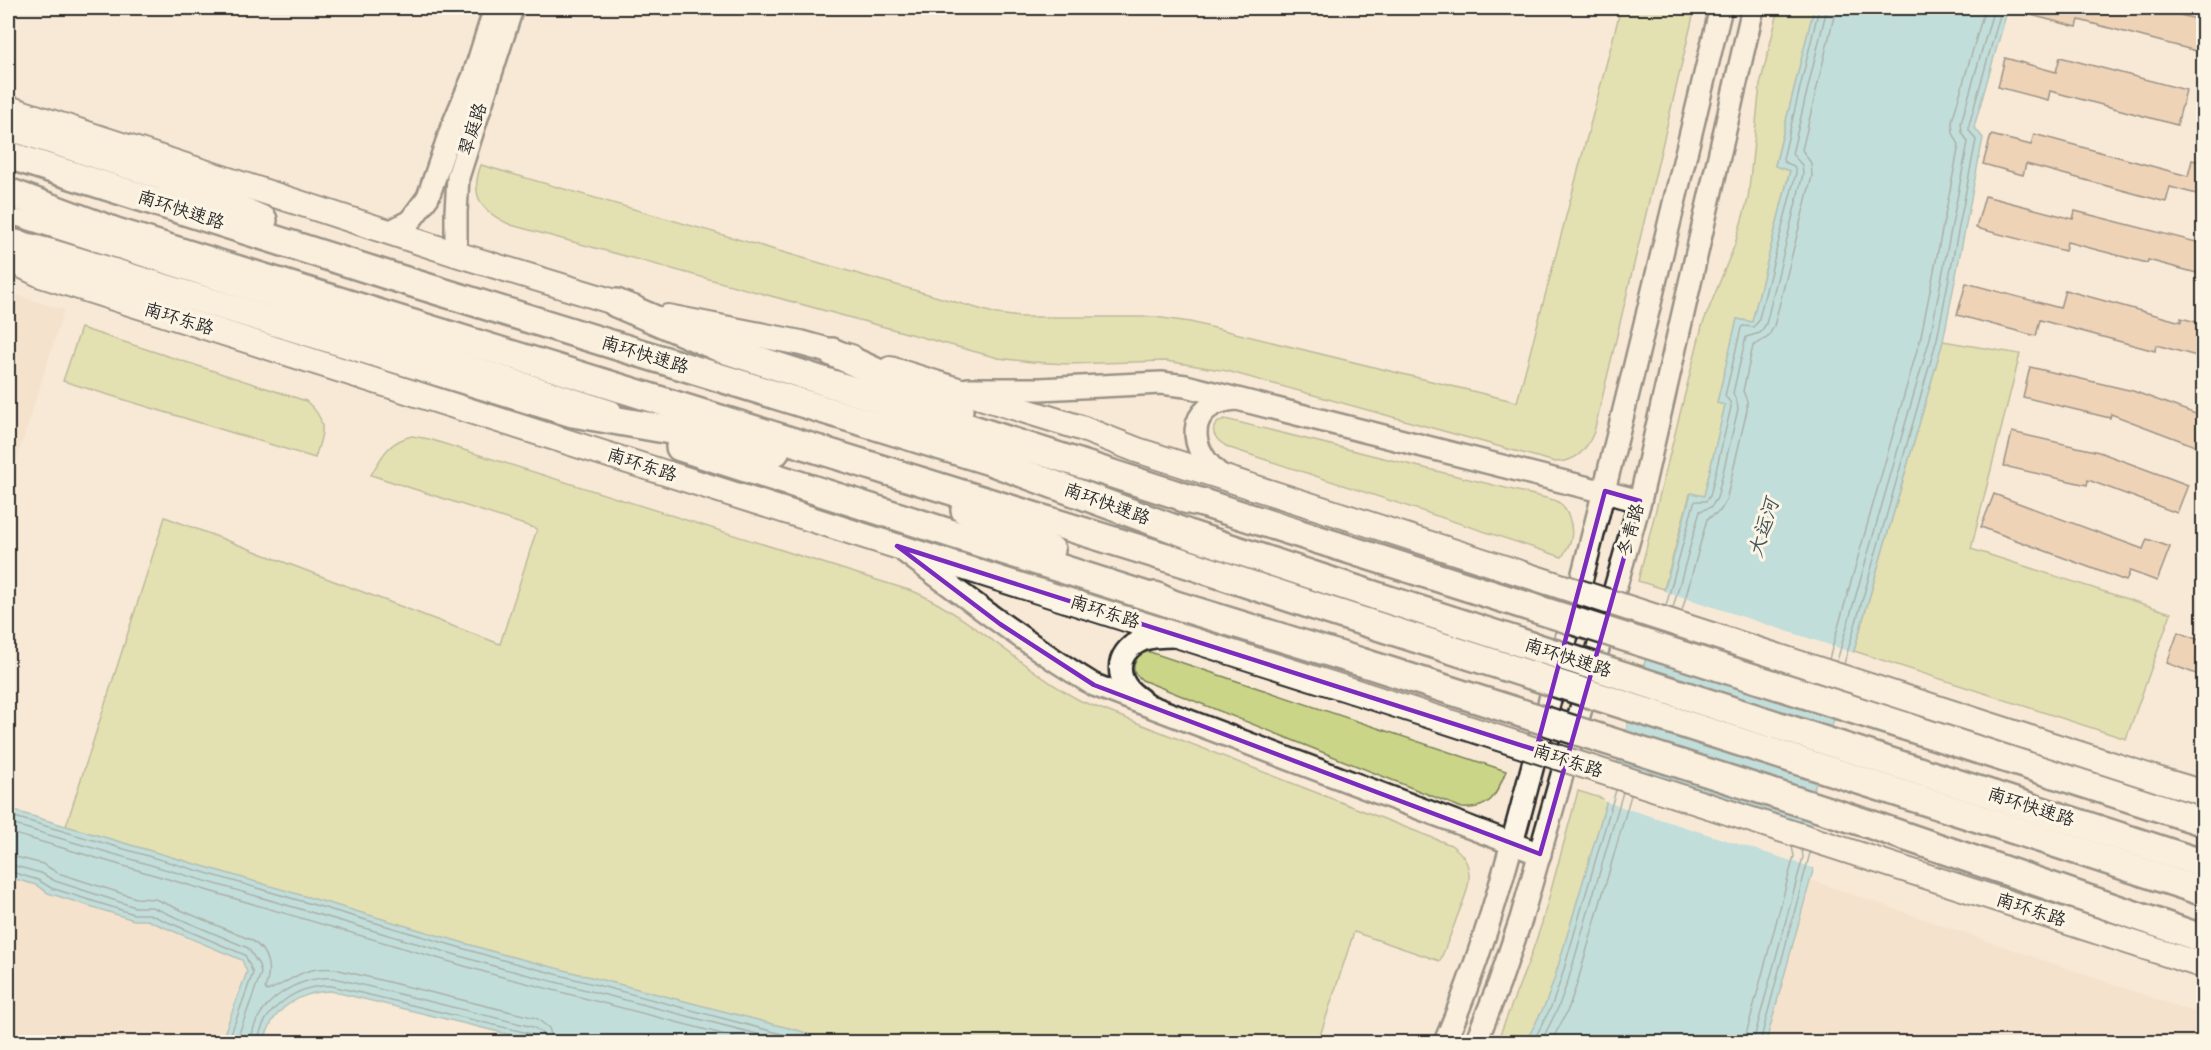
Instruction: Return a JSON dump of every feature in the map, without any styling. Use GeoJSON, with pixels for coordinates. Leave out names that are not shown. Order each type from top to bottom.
{"type":"FeatureCollection","features":[{"type":"Feature","properties":{"kind":"highway"},"geometry":{"type":"LineString","coordinates":[[8,126],[163,176],[390,276]]}},
{"type":"Feature","properties":{"kind":"highway","name":"南环快速路"},"geometry":{"type":"LineString","coordinates":[[8,155],[390,276],[990,461],[1191,535],[2138,862],[2204,892]]}},
{"type":"Feature","properties":{"kind":"highway","name":"南环快速路"},"geometry":{"type":"LineString","coordinates":[[8,192],[116,232],[585,376],[2138,862],[2204,864]]}},
{"type":"Feature","properties":{"kind":"highway"},"geometry":{"type":"LineString","coordinates":[[255,217],[1090,481]]}},
{"type":"Feature","properties":{"kind":"highway"},"geometry":{"type":"LineString","coordinates":[[8,242],[573,413],[1361,662],[1872,825],[2204,939]]}},
{"type":"Feature","properties":{"kind":"highway"},"geometry":{"type":"LineString","coordinates":[[616,303],[723,349],[2204,822]]}},
{"type":"Feature","properties":{"kind":"highway"},"geometry":{"type":"LineString","coordinates":[[832,352],[1069,460]]}},
{"type":"Feature","properties":{"kind":"highway","name":"南环快速路"},"geometry":{"type":"LineString","coordinates":[[585,376],[802,458],[965,510],[1188,564]]}},
{"type":"Feature","properties":{"kind":"highway"},"geometry":{"type":"LineString","coordinates":[[573,413],[693,434],[802,458]]}},
{"type":"Feature","properties":{"kind":"highway"},"geometry":{"type":"LineString","coordinates":[[990,461],[1203,503]]}},
{"type":"Feature","properties":{"kind":"highway"},"geometry":{"type":"LineString","coordinates":[[965,510],[1172,604]]}},
{"type":"Feature","properties":{"kind":"highway"},"geometry":{"type":"LineString","coordinates":[[2083,783],[2204,839]]}},
{"type":"Feature","properties":{"kind":"highway"},"geometry":{"type":"LineString","coordinates":[[2138,862],[2204,902]]}},
{"type":"Feature","properties":{"kind":"main road","name":"翠庭路"},"geometry":{"type":"LineString","coordinates":[[389,232],[410,221],[428,197],[452,127],[474,75],[495,8]]}},
{"type":"Feature","properties":{"kind":"main road","name":"翠庭路"},"geometry":{"type":"LineString","coordinates":[[456,254],[458,177],[512,8]]}},
{"type":"Feature","properties":{"kind":"main road","name":"冬青路"},"geometry":{"type":"LineString","coordinates":[[1445,1042],[1479,953],[1511,844],[1605,491],[1721,8]]}},
{"type":"Feature","properties":{"kind":"main road","name":"冬青路"},"geometry":{"type":"LineString","coordinates":[[1476,1042],[1499,984],[1540,854],[1640,501],[1753,8]]}},
{"type":"Feature","properties":{"kind":"main road"},"geometry":{"type":"LineString","coordinates":[[8,108],[456,254],[616,303],[689,322],[801,343],[957,388],[1081,428],[1137,450],[2204,793]]}},
{"type":"Feature","properties":{"kind":"main road","name":"南环东路"},"geometry":{"type":"LineString","coordinates":[[8,260],[41,275],[1181,636],[2204,966]]}},
{"type":"Feature","properties":{"kind":"main road"},"geometry":{"type":"LineString","coordinates":[[957,388],[1040,389],[1161,383],[1186,386],[1640,501]]}},
{"type":"Feature","properties":{"kind":"main road"},"geometry":{"type":"LineString","coordinates":[[1223,477],[1200,454],[1196,444],[1196,435],[1200,418],[1212,405],[1225,399],[1237,399]]}},
{"type":"Feature","properties":{"kind":"main road"},"geometry":{"type":"LineString","coordinates":[[897,546],[1049,658],[1094,685],[1540,854]]}},
{"type":"Feature","properties":{"kind":"main road"},"geometry":{"type":"LineString","coordinates":[[1153,708],[1125,686],[1121,677],[1122,661],[1129,649],[1142,640],[1154,636],[1181,636]]}},
{"type":"Feature","properties":{"kind":"street"},"geometry":{"type":"LineString","coordinates":[[8,208],[116,232]]}},
{"type":"Feature","properties":{"kind":"street"},"geometry":{"type":"LineString","coordinates":[[8,215],[693,434]]}},
{"type":"Feature","properties":{"kind":"highlighted area"},"geometry":{"type":"Polygon","coordinates":[[[1605,491],[1640,501],[1540,854],[1094,685],[1000,624],[897,546],[1536,750],[1605,491]]]}},
{"type":"Feature","properties":{"kind":"shaded area"},"geometry":{"type":"Polygon","coordinates":[[[8,292],[64,310],[8,488],[8,292]]]}},
{"type":"Feature","properties":{"kind":"shaded area"},"geometry":{"type":"Polygon","coordinates":[[[8,877],[36,885],[48,893],[134,920],[147,920],[242,960],[247,972],[221,1042],[8,1042],[8,877]]]}},
{"type":"Feature","properties":{"kind":"shaded area"},"geometry":{"type":"Polygon","coordinates":[[[1811,880],[2203,1015],[2203,1042],[1766,1042],[1811,880]]]}},
{"type":"Feature","properties":{"kind":"green space"},"geometry":{"type":"Polygon","coordinates":[[[1621,8],[1695,8],[1594,432],[1584,450],[1569,460],[1555,462],[1227,371],[1166,361],[1067,364],[998,358],[511,225],[492,215],[478,195],[478,176],[481,165],[997,314],[1020,317],[1155,317],[1190,322],[1517,402],[1621,8]]]}},
{"type":"Feature","properties":{"kind":"green space"},"geometry":{"type":"Polygon","coordinates":[[[1779,8],[1814,8],[1775,165],[1790,170],[1752,322],[1737,319],[1717,403],[1725,405],[1704,496],[1690,494],[1664,589],[1638,581],[1702,326],[1735,244],[1748,199],[1760,85],[1779,8]]]}},
{"type":"Feature","properties":{"kind":"green space"},"geometry":{"type":"Polygon","coordinates":[[[81,328],[306,401],[318,415],[322,427],[315,458],[63,381],[81,328]]]}},
{"type":"Feature","properties":{"kind":"green space"},"geometry":{"type":"Polygon","coordinates":[[[1943,341],[2020,354],[1971,549],[2171,613],[2126,739],[1854,651],[1943,341]]]}},
{"type":"Feature","properties":{"kind":"green space"},"geometry":{"type":"Polygon","coordinates":[[[1225,419],[1554,500],[1563,506],[1568,516],[1572,534],[1570,544],[1562,557],[1230,448],[1217,438],[1213,430],[1218,422],[1225,419]]]}},
{"type":"Feature","properties":{"kind":"green space"},"geometry":{"type":"Polygon","coordinates":[[[412,436],[429,439],[915,592],[958,616],[1039,675],[1081,701],[1451,845],[1466,861],[1469,878],[1465,897],[1440,961],[1354,932],[1318,1042],[826,1042],[800,1031],[501,954],[66,826],[165,517],[500,644],[537,529],[371,475],[392,446],[412,436]]]}},
{"type":"Feature","properties":{"kind":"green space"},"geometry":{"type":"Polygon","coordinates":[[[1147,652],[1506,771],[1495,794],[1486,804],[1462,808],[1142,680],[1134,672],[1134,665],[1139,654],[1147,652]]]}},
{"type":"Feature","properties":{"kind":"green space"},"geometry":{"type":"Polygon","coordinates":[[[1578,791],[1607,800],[1555,977],[1546,1003],[1526,1042],[1497,1042],[1542,923],[1578,791]]]}},
{"type":"Feature","properties":{"kind":"water","name":"大运河"},"geometry":{"type":"Polygon","coordinates":[[[1814,8],[2008,8],[1974,127],[1983,138],[1943,341],[1808,810],[1817,856],[1766,1042],[1526,1042],[1546,1003],[1555,977],[1607,800],[1691,493],[1704,496],[1725,405],[1717,403],[1737,319],[1752,322],[1790,171],[1775,166],[1814,8]]]}},
{"type":"Feature","properties":{"kind":"water"},"geometry":{"type":"Polygon","coordinates":[[[8,809],[501,954],[800,1031],[826,1042],[540,1042],[331,991],[307,995],[284,1007],[273,1020],[263,1042],[221,1042],[247,972],[242,960],[147,920],[134,920],[48,893],[36,885],[8,877],[8,809]]]}},
{"type":"Feature","properties":{"kind":"pier"},"geometry":{"type":"Polygon","coordinates":[[[1661,590],[1857,654],[1845,693],[1650,630],[1661,590]]]}},
{"type":"Feature","properties":{"kind":"pier"},"geometry":{"type":"Polygon","coordinates":[[[1614,761],[1814,826],[1820,856],[1817,869],[1603,801],[1614,761]]]}},
{"type":"Feature","properties":{"kind":"building"},"geometry":{"type":"Polygon","coordinates":[[[2019,8],[2153,8],[2204,21],[2204,53],[2079,20],[2077,27],[2019,12],[2019,8]]]}},
{"type":"Feature","properties":{"kind":"building"},"geometry":{"type":"Polygon","coordinates":[[[2060,57],[2186,90],[2177,125],[2050,91],[2048,100],[1998,87],[2005,58],[2056,72],[2060,57]]]}},
{"type":"Feature","properties":{"kind":"building"},"geometry":{"type":"Polygon","coordinates":[[[2034,134],[2188,176],[2192,160],[2204,163],[2204,196],[2170,187],[2166,202],[2026,164],[2023,175],[1983,164],[1991,135],[2031,145],[2034,134]]]}},
{"type":"Feature","properties":{"kind":"building"},"geometry":{"type":"Polygon","coordinates":[[[1985,196],[2073,219],[2075,211],[2204,244],[2204,275],[2067,242],[2065,251],[1976,228],[1985,196]]]}},
{"type":"Feature","properties":{"kind":"building"},"geometry":{"type":"Polygon","coordinates":[[[1966,283],[2060,308],[2065,290],[2181,322],[2181,318],[2204,324],[2204,358],[2156,345],[2155,351],[2040,320],[2036,336],[1957,315],[1966,283]]]}},
{"type":"Feature","properties":{"kind":"building"},"geometry":{"type":"Polygon","coordinates":[[[2030,367],[2133,391],[2204,417],[2204,433],[2198,447],[2111,414],[2110,418],[2023,397],[2030,367]]]}},
{"type":"Feature","properties":{"kind":"building"},"geometry":{"type":"Polygon","coordinates":[[[2012,432],[2099,452],[2188,485],[2177,513],[2088,480],[2087,485],[2004,466],[2012,432]]]}},
{"type":"Feature","properties":{"kind":"building"},"geometry":{"type":"Polygon","coordinates":[[[1994,494],[2143,549],[2147,539],[2170,547],[2157,581],[2130,571],[2126,581],[1981,527],[1994,494]]]}},
{"type":"Feature","properties":{"kind":"building"},"geometry":{"type":"Polygon","coordinates":[[[2178,632],[2204,642],[2204,677],[2167,663],[2178,632]]]}}]}
